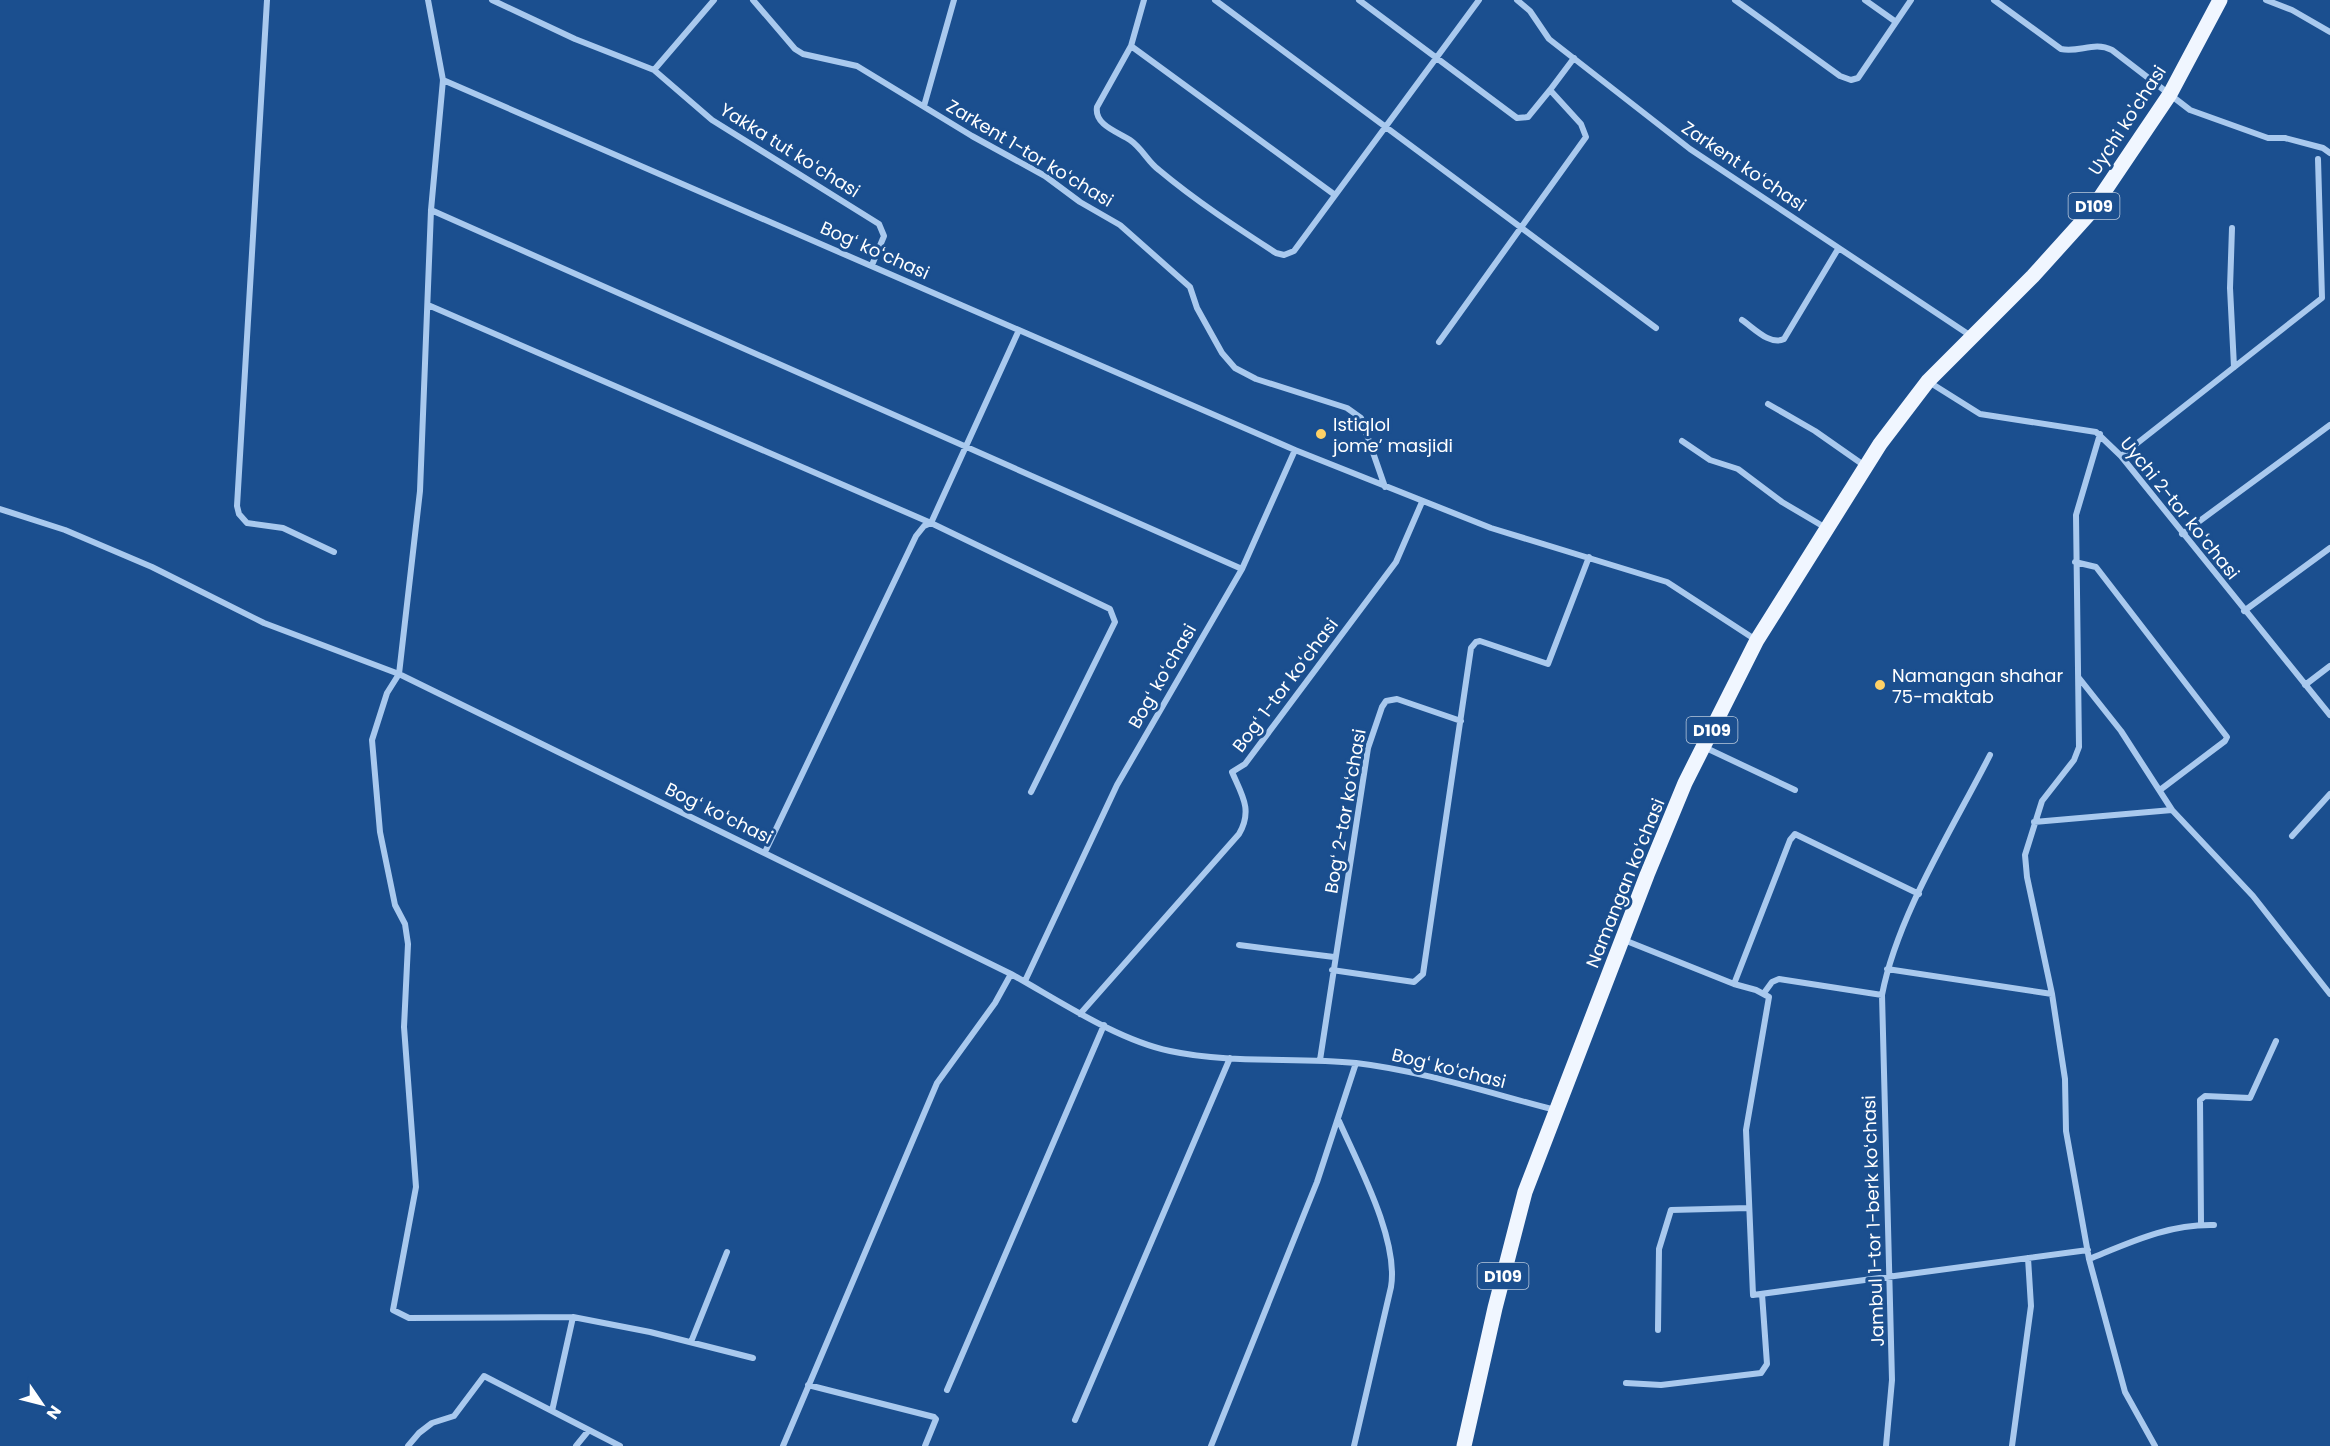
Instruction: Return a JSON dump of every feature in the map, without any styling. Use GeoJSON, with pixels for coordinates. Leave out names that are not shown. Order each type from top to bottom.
{"type":"FeatureCollection","features":[{"type":"Feature","properties":{"kind":"main road","name":"Uychi ko'chasi"},"geometry":{"type":"LineString","coordinates":[[1928,381],[2089,214],[2169,94],[2220,0]]}},
{"type":"Feature","properties":{"kind":"main road","name":"Namangan koʻchasi"},"geometry":{"type":"LineString","coordinates":[[1464,1446],[1495,1308],[1525,1192],[1558,1111],[1622,939],[1677,804],[1757,640],[1866,466],[1928,381]]}},
{"type":"Feature","properties":{"kind":"street"},"geometry":{"type":"LineString","coordinates":[[267,0],[237,506],[239,514],[247,523],[283,528],[334,552]]}},
{"type":"Feature","properties":{"kind":"street"},"geometry":{"type":"LineString","coordinates":[[428,0],[443,80],[431,210],[420,491],[399,674],[387,693],[372,740],[380,832],[395,905],[405,924],[408,944],[404,1027],[417,1187],[393,1310],[409,1318],[573,1317],[691,1342],[753,1358]]}},
{"type":"Feature","properties":{"kind":"street","name":"Yakka tut koʻchasi"},"geometry":{"type":"LineString","coordinates":[[492,0],[505,3],[575,39],[654,70],[712,120],[879,224],[884,236],[872,265]]}},
{"type":"Feature","properties":{"kind":"street"},"geometry":{"type":"LineString","coordinates":[[654,70],[714,0]]}},
{"type":"Feature","properties":{"kind":"street"},"geometry":{"type":"LineString","coordinates":[[753,0],[795,49],[803,54],[857,66],[924,106],[954,0]]}},
{"type":"Feature","properties":{"kind":"street"},"geometry":{"type":"LineString","coordinates":[[1144,0],[1131,46],[1097,107],[1097,117],[1130,140],[1157,169],[1186,192],[1276,253],[1284,255],[1294,251],[1479,0]]}},
{"type":"Feature","properties":{"kind":"street"},"geometry":{"type":"LineString","coordinates":[[1215,0],[1656,328]]}},
{"type":"Feature","properties":{"kind":"street"},"geometry":{"type":"LineString","coordinates":[[1359,0],[1517,118],[1528,117],[1574,58]]}},
{"type":"Feature","properties":{"kind":"street","name":"Zarkent koʻchasi"},"geometry":{"type":"LineString","coordinates":[[1517,0],[1530,11],[1549,39],[1690,149],[1971,336]]}},
{"type":"Feature","properties":{"kind":"street"},"geometry":{"type":"LineString","coordinates":[[1735,0],[1840,76],[1851,80],[1858,78],[1911,0]]}},
{"type":"Feature","properties":{"kind":"street"},"geometry":{"type":"LineString","coordinates":[[1865,0],[1896,22]]}},
{"type":"Feature","properties":{"kind":"street"},"geometry":{"type":"LineString","coordinates":[[1994,0],[2061,49],[2097,46],[2106,48],[2190,110],[2217,122],[2268,138],[2285,138],[2323,148],[2330,153]]}},
{"type":"Feature","properties":{"kind":"street"},"geometry":{"type":"LineString","coordinates":[[2266,0],[2292,10],[2330,32]]}},
{"type":"Feature","properties":{"kind":"street"},"geometry":{"type":"LineString","coordinates":[[1131,46],[1335,195]]}},
{"type":"Feature","properties":{"kind":"street","name":"Bogʻ koʻchasi"},"geometry":{"type":"LineString","coordinates":[[443,80],[1385,487],[1491,528],[1667,582],[1757,640]]}},
{"type":"Feature","properties":{"kind":"street"},"geometry":{"type":"LineString","coordinates":[[1439,342],[1586,137],[1581,124],[1550,90]]}},
{"type":"Feature","properties":{"kind":"street","name":"Zarkent 1-tor koʻchasi"},"geometry":{"type":"LineString","coordinates":[[924,106],[1045,176],[1080,202],[1120,225],[1190,287],[1197,308],[1222,353],[1235,368],[1256,379],[1355,412],[1365,424],[1385,487]]}},
{"type":"Feature","properties":{"kind":"street"},"geometry":{"type":"LineString","coordinates":[[2121,456],[2322,298],[2318,159]]}},
{"type":"Feature","properties":{"kind":"street"},"geometry":{"type":"LineString","coordinates":[[431,210],[1242,569]]}},
{"type":"Feature","properties":{"kind":"street"},"geometry":{"type":"LineString","coordinates":[[2232,228],[2230,288],[2234,367]]}},
{"type":"Feature","properties":{"kind":"street"},"geometry":{"type":"LineString","coordinates":[[1742,320],[1774,342],[1784,339],[1838,249]]}},
{"type":"Feature","properties":{"kind":"street"},"geometry":{"type":"LineString","coordinates":[[428,305],[931,523],[1105,606],[1115,617],[1115,622],[1031,792]]}},
{"type":"Feature","properties":{"kind":"street"},"geometry":{"type":"LineString","coordinates":[[765,852],[916,536],[931,523],[1019,330]]}},
{"type":"Feature","properties":{"kind":"street","name":"Uychi 2-tor koʻchasi"},"geometry":{"type":"LineString","coordinates":[[1928,381],[1980,414],[2100,434],[2121,456],[2330,715]]}},
{"type":"Feature","properties":{"kind":"street"},"geometry":{"type":"LineString","coordinates":[[1768,404],[1815,431],[1866,466]]}},
{"type":"Feature","properties":{"kind":"street"},"geometry":{"type":"LineString","coordinates":[[2182,534],[2330,425]]}},
{"type":"Feature","properties":{"kind":"street"},"geometry":{"type":"LineString","coordinates":[[2100,434],[2076,515],[2079,747],[2074,760],[2045,795],[2034,822],[2025,855],[2027,877],[2052,994],[2065,1079],[2066,1131],[2089,1259],[2125,1392],[2155,1446]]}},
{"type":"Feature","properties":{"kind":"street"},"geometry":{"type":"LineString","coordinates":[[1682,441],[1710,460],[1738,469],[1770,494],[1827,528]]}},
{"type":"Feature","properties":{"kind":"street","name":"Bogʻ koʻchasi"},"geometry":{"type":"LineString","coordinates":[[1024,981],[1117,785],[1242,569],[1295,450]]}},
{"type":"Feature","properties":{"kind":"street","name":"Bogʻ 1-tor koʻchasi"},"geometry":{"type":"LineString","coordinates":[[1080,1014],[1239,834],[1246,817],[1247,804],[1232,772],[1245,764],[1396,562],[1422,502]]}},
{"type":"Feature","properties":{"kind":"street","name":"Bogʻ koʻchasi"},"geometry":{"type":"LineString","coordinates":[[0,509],[65,530],[152,567],[264,623],[399,674],[1011,974],[1080,1014],[1168,1051],[1230,1058],[1320,1060],[1398,1069],[1558,1111]]}},
{"type":"Feature","properties":{"kind":"street"},"geometry":{"type":"LineString","coordinates":[[2244,611],[2330,548]]}},
{"type":"Feature","properties":{"kind":"street"},"geometry":{"type":"LineString","coordinates":[[1332,970],[1414,982],[1423,974],[1473,645],[1480,641],[1548,664],[1588,557]]}},
{"type":"Feature","properties":{"kind":"street"},"geometry":{"type":"LineString","coordinates":[[2075,562],[2096,567],[2227,737],[2225,741],[2160,790]]}},
{"type":"Feature","properties":{"kind":"street"},"geometry":{"type":"LineString","coordinates":[[2305,685],[2330,666]]}},
{"type":"Feature","properties":{"kind":"street"},"geometry":{"type":"LineString","coordinates":[[2079,678],[2121,731],[2172,810],[2253,896],[2330,994]]}},
{"type":"Feature","properties":{"kind":"street","name":"Bogʻ 2-tor koʻchasi"},"geometry":{"type":"LineString","coordinates":[[1320,1060],[1334,957],[1368,748],[1382,707],[1386,701],[1396,699],[1461,721]]}},
{"type":"Feature","properties":{"kind":"street"},"geometry":{"type":"LineString","coordinates":[[1704,747],[1795,790]]}},
{"type":"Feature","properties":{"kind":"street"},"geometry":{"type":"LineString","coordinates":[[1990,755],[1919,894],[1887,969],[2052,994]]}},
{"type":"Feature","properties":{"kind":"street"},"geometry":{"type":"LineString","coordinates":[[2292,836],[2330,794]]}},
{"type":"Feature","properties":{"kind":"street"},"geometry":{"type":"LineString","coordinates":[[2034,822],[2172,810]]}},
{"type":"Feature","properties":{"kind":"street"},"geometry":{"type":"LineString","coordinates":[[1734,984],[1790,840],[1795,834],[1919,894]]}},
{"type":"Feature","properties":{"kind":"street"},"geometry":{"type":"LineString","coordinates":[[1622,939],[1734,984],[1764,993],[1769,997],[1746,1130],[1753,1294],[2088,1250]]}},
{"type":"Feature","properties":{"kind":"street"},"geometry":{"type":"LineString","coordinates":[[1239,945],[1334,957]]}},
{"type":"Feature","properties":{"kind":"street","name":"Jambul 1-tor 1-berk koʻchasi"},"geometry":{"type":"LineString","coordinates":[[1886,1446],[1893,1380],[1882,995],[1887,969]]}},
{"type":"Feature","properties":{"kind":"street"},"geometry":{"type":"LineString","coordinates":[[783,1446],[938,1083],[995,1003],[1011,974]]}},
{"type":"Feature","properties":{"kind":"street"},"geometry":{"type":"LineString","coordinates":[[1764,993],[1772,982],[1779,980],[1882,995]]}},
{"type":"Feature","properties":{"kind":"street"},"geometry":{"type":"LineString","coordinates":[[947,1390],[1104,1025]]}},
{"type":"Feature","properties":{"kind":"street"},"geometry":{"type":"LineString","coordinates":[[2201,1224],[2200,1100],[2205,1096],[2250,1098],[2276,1041]]}},
{"type":"Feature","properties":{"kind":"street"},"geometry":{"type":"LineString","coordinates":[[1075,1420],[1230,1058]]}},
{"type":"Feature","properties":{"kind":"street"},"geometry":{"type":"LineString","coordinates":[[1211,1446],[1317,1182],[1356,1064]]}},
{"type":"Feature","properties":{"kind":"street"},"geometry":{"type":"LineString","coordinates":[[1338,1121],[1369,1187],[1393,1264],[1391,1287],[1354,1446]]}},
{"type":"Feature","properties":{"kind":"street"},"geometry":{"type":"LineString","coordinates":[[1658,1330],[1659,1249],[1671,1210],[1749,1208]]}},
{"type":"Feature","properties":{"kind":"street"},"geometry":{"type":"LineString","coordinates":[[2089,1259],[2160,1230],[2201,1224],[2214,1225]]}},
{"type":"Feature","properties":{"kind":"street"},"geometry":{"type":"LineString","coordinates":[[691,1342],[727,1252]]}},
{"type":"Feature","properties":{"kind":"street"},"geometry":{"type":"LineString","coordinates":[[2012,1446],[2031,1306],[2028,1258]]}},
{"type":"Feature","properties":{"kind":"street"},"geometry":{"type":"LineString","coordinates":[[1626,1383],[1661,1385],[1761,1373],[1767,1364],[1762,1294]]}},
{"type":"Feature","properties":{"kind":"street"},"geometry":{"type":"LineString","coordinates":[[552,1411],[573,1317]]}},
{"type":"Feature","properties":{"kind":"street"},"geometry":{"type":"LineString","coordinates":[[408,1446],[419,1432],[432,1423],[454,1416],[484,1376],[620,1446]]}},
{"type":"Feature","properties":{"kind":"street"},"geometry":{"type":"LineString","coordinates":[[808,1385],[935,1417],[925,1446]]}},
{"type":"Feature","properties":{"kind":"street"},"geometry":{"type":"LineString","coordinates":[[576,1446],[589,1430]]}},
{"type":"Feature","properties":{"kind":"place","name":"Istiqlol jome’ masjidi"},"geometry":{"type":"Point","coordinates":[1321,434]}},
{"type":"Feature","properties":{"kind":"place","name":"Namangan shahar 75-maktab"},"geometry":{"type":"Point","coordinates":[1880,685]}}]}
